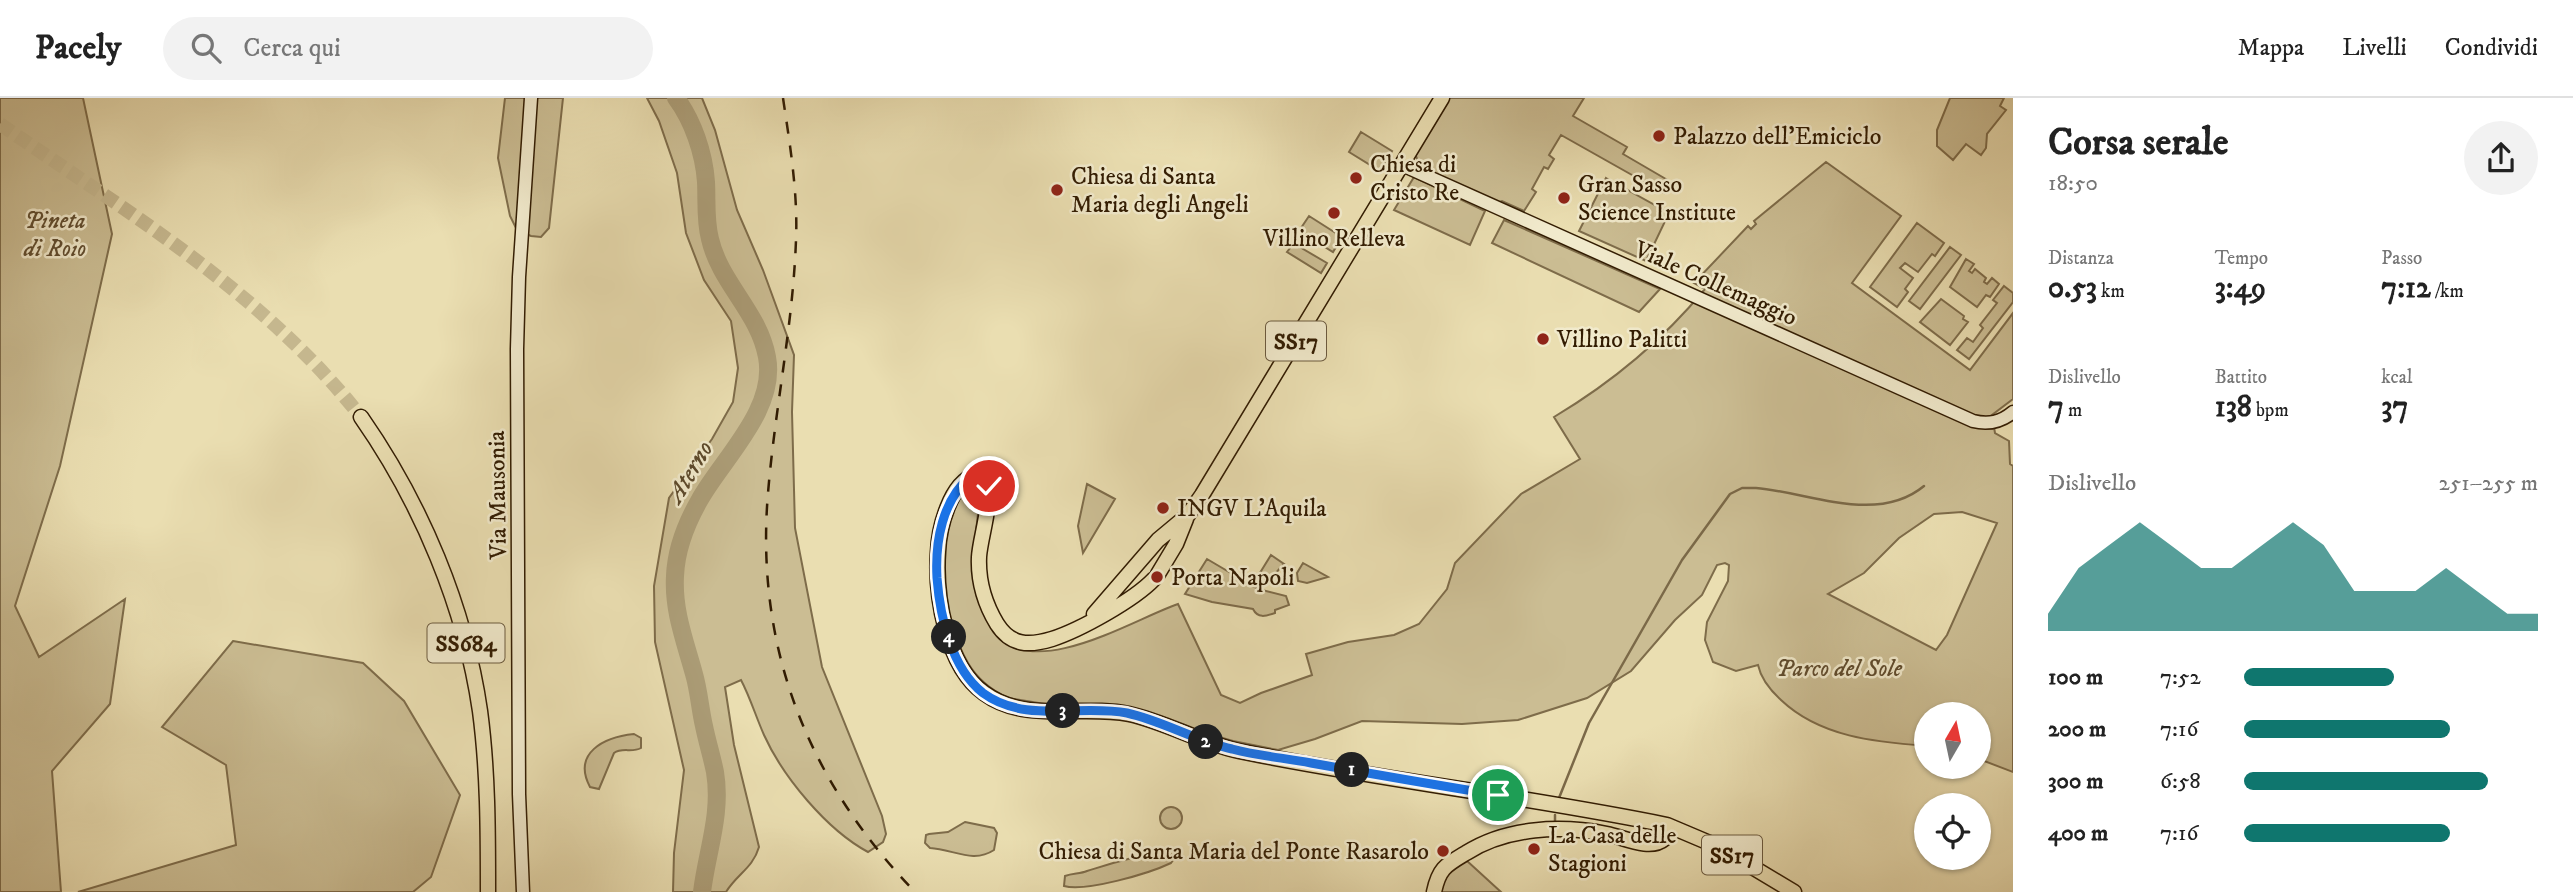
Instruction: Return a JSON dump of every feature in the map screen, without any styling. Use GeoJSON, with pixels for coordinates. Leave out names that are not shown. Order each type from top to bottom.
{"type":"FeatureCollection","features":[{"type":"Feature","properties":{"kind":"main road","name":"Via Mausonia"},"geometry":{"type":"LineString","coordinates":[[523,892],[519,782],[517,349],[531,98]]}},
{"type":"Feature","properties":{"kind":"main road","name":"SS17"},"geometry":{"type":"LineString","coordinates":[[1442,98],[1210,483],[1174,534],[1156,577],[1133,596],[1079,626],[1048,640],[1026,644],[1014,642],[1001,630],[988,605],[980,574],[979,555],[989,486],[981,476],[969,477],[951,501],[941,530],[937,561],[940,600],[951,642],[965,673],[982,692],[998,701],[1038,711],[1108,711],[1129,714],[1236,750],[1667,825],[1719,847],[1794,892]]}},
{"type":"Feature","properties":{"kind":"main road","name":"Viale Collemaggio"},"geometry":{"type":"LineString","coordinates":[[1402,165],[1964,417],[1989,423],[2003,419],[2013,412]]}},
{"type":"Feature","properties":{"kind":"main road","name":"SS684"},"geometry":{"type":"LineString","coordinates":[[360,417],[384,453],[419,517],[446,582],[464,637],[475,681],[483,734],[488,806],[488,892]]}},
{"type":"Feature","properties":{"kind":"main road","name":"SS17"},"geometry":{"type":"LineString","coordinates":[[1079,626],[1102,606],[1158,540],[1174,534]]}},
{"type":"Feature","properties":{"kind":"main road"},"geometry":{"type":"LineString","coordinates":[[1434,892],[1442,869],[1479,845],[1515,833],[1547,830],[1588,831],[1654,844],[1664,839],[1667,825]]}},
{"type":"Feature","properties":{"kind":"green space","name":"Pineta di Roio"},"geometry":{"type":"Polygon","coordinates":[[[0,98],[83,98],[112,234],[60,466],[15,606],[39,657],[125,599],[110,704],[52,771],[61,892],[0,892],[0,98]]]}},
{"type":"Feature","properties":{"kind":"green space"},"geometry":{"type":"Polygon","coordinates":[[[505,98],[563,98],[549,228],[541,237],[517,230],[510,216],[498,158],[505,98]]]}},
{"type":"Feature","properties":{"kind":"green space"},"geometry":{"type":"Polygon","coordinates":[[[647,98],[702,98],[715,130],[737,210],[763,270],[794,355],[792,412],[795,528],[822,667],[882,816],[886,834],[883,842],[868,852],[822,816],[782,768],[764,735],[741,680],[725,687],[734,745],[759,847],[749,866],[726,892],[673,892],[674,853],[684,770],[655,642],[654,586],[669,498],[712,439],[733,402],[738,368],[731,321],[704,280],[686,233],[677,173],[659,121],[647,98]]]}},
{"type":"Feature","properties":{"kind":"green space"},"geometry":{"type":"Polygon","coordinates":[[[1449,98],[1584,98],[1573,116],[1627,147],[1623,154],[1671,182],[1664,193],[1561,135],[1549,155],[1554,159],[1548,169],[1544,167],[1532,189],[1536,192],[1524,211],[1502,201],[1497,203],[1421,168],[1415,154],[1449,98]]]}},
{"type":"Feature","properties":{"kind":"green space"},"geometry":{"type":"Polygon","coordinates":[[[1950,98],[2004,98],[2000,106],[2006,110],[1987,134],[1986,148],[1981,155],[1966,144],[1953,160],[1937,146],[1937,130],[1950,98]]]}},
{"type":"Feature","properties":{"kind":"green space"},"geometry":{"type":"Polygon","coordinates":[[[1361,132],[1392,151],[1380,171],[1349,152],[1361,132]]]}},
{"type":"Feature","properties":{"kind":"green space","name":"Parco del Sole"},"geometry":{"type":"Polygon","coordinates":[[[1826,162],[1901,216],[1852,283],[1970,370],[2013,313],[2013,399],[1992,415],[1995,433],[2009,441],[2010,464],[2013,466],[2013,772],[1992,764],[1992,702],[1914,702],[1914,745],[1888,742],[1831,730],[1796,712],[1770,688],[1758,665],[1736,671],[1713,662],[1705,640],[1707,622],[1728,581],[1729,565],[1725,563],[1717,565],[1702,595],[1675,620],[1631,671],[1587,698],[1518,720],[1462,724],[1362,721],[1278,750],[1185,727],[1008,698],[985,684],[968,663],[952,626],[943,561],[950,520],[964,493],[976,482],[981,488],[976,531],[998,637],[1016,648],[1038,651],[1062,649],[1087,642],[1178,604],[1221,695],[1240,703],[1312,675],[1306,654],[1348,642],[1394,635],[1419,624],[1447,589],[1455,563],[1521,494],[1580,459],[1554,417],[1635,360],[1671,326],[1705,289],[1694,283],[1748,226],[1751,229],[1756,224],[1754,221],[1826,162]],[[1962,512],[1934,514],[1899,538],[1864,573],[1828,594],[1936,650],[1947,635],[1997,523],[1962,512]]]}},
{"type":"Feature","properties":{"kind":"green space"},"geometry":{"type":"Polygon","coordinates":[[[1414,177],[1485,211],[1470,245],[1394,210],[1414,177]]]}},
{"type":"Feature","properties":{"kind":"green space"},"geometry":{"type":"Polygon","coordinates":[[[1606,178],[1669,213],[1646,261],[1579,231],[1606,178]]]}},
{"type":"Feature","properties":{"kind":"green space"},"geometry":{"type":"Polygon","coordinates":[[[1309,216],[1342,237],[1333,252],[1299,231],[1309,216]]]}},
{"type":"Feature","properties":{"kind":"green space"},"geometry":{"type":"Polygon","coordinates":[[[1504,220],[1660,289],[1639,312],[1492,243],[1504,220]]]}},
{"type":"Feature","properties":{"kind":"green space"},"geometry":{"type":"Polygon","coordinates":[[[1917,223],[1944,243],[1918,272],[1905,263],[1900,268],[1913,278],[1905,289],[1908,292],[1897,307],[1870,287],[1917,223]]]}},
{"type":"Feature","properties":{"kind":"green space"},"geometry":{"type":"Polygon","coordinates":[[[1298,246],[1327,263],[1321,273],[1287,252],[1291,247],[1298,246]]]}},
{"type":"Feature","properties":{"kind":"green space"},"geometry":{"type":"Polygon","coordinates":[[[1950,247],[1961,255],[1920,309],[1909,301],[1950,247]]]}},
{"type":"Feature","properties":{"kind":"green space"},"geometry":{"type":"Polygon","coordinates":[[[1966,259],[1974,264],[1969,271],[1972,273],[1975,269],[1986,278],[1984,282],[1987,284],[1992,278],[1999,284],[1990,297],[1986,295],[1977,307],[1950,287],[1966,259]]]}},
{"type":"Feature","properties":{"kind":"green space"},"geometry":{"type":"Polygon","coordinates":[[[2004,286],[2013,293],[2013,302],[1969,359],[1957,350],[1967,338],[1973,342],[1983,328],[1980,325],[1997,303],[1993,300],[2004,286]]]}},
{"type":"Feature","properties":{"kind":"green space"},"geometry":{"type":"Polygon","coordinates":[[[1941,299],[1968,322],[1950,345],[1920,322],[1941,299]]]}},
{"type":"Feature","properties":{"kind":"green space"},"geometry":{"type":"Polygon","coordinates":[[[1087,484],[1115,499],[1083,553],[1078,526],[1087,484]]]}},
{"type":"Feature","properties":{"kind":"green space"},"geometry":{"type":"Polygon","coordinates":[[[1271,555],[1284,564],[1272,577],[1265,579],[1258,576],[1271,555]]]}},
{"type":"Feature","properties":{"kind":"green space"},"geometry":{"type":"Polygon","coordinates":[[[1207,559],[1258,589],[1286,596],[1289,605],[1275,610],[1275,613],[1262,616],[1253,609],[1185,594],[1207,559]]]}},
{"type":"Feature","properties":{"kind":"green space"},"geometry":{"type":"Polygon","coordinates":[[[1303,563],[1328,577],[1307,583],[1298,581],[1297,573],[1303,563]]]}},
{"type":"Feature","properties":{"kind":"green space"},"geometry":{"type":"Polygon","coordinates":[[[233,641],[363,663],[404,701],[460,795],[431,877],[413,892],[78,892],[236,845],[226,765],[162,727],[233,641]]]}},
{"type":"Feature","properties":{"kind":"green space"},"geometry":{"type":"Polygon","coordinates":[[[634,734],[641,738],[641,748],[614,753],[599,789],[590,787],[585,775],[588,756],[602,743],[634,734]]]}},
{"type":"Feature","properties":{"kind":"green space"},"geometry":{"type":"Polygon","coordinates":[[[1171,807],[1179,810],[1182,818],[1179,826],[1171,829],[1163,826],[1160,818],[1163,810],[1171,807]]]}},
{"type":"Feature","properties":{"kind":"green space"},"geometry":{"type":"Polygon","coordinates":[[[965,822],[994,828],[997,833],[994,850],[971,856],[930,848],[925,843],[926,835],[948,832],[965,822]]]}},
{"type":"Feature","properties":{"kind":"green space"},"geometry":{"type":"Polygon","coordinates":[[[1164,853],[1174,855],[1171,863],[1148,872],[1101,884],[1064,886],[1065,876],[1134,857],[1164,853]]]}},
{"type":"Feature","properties":{"kind":"green space"},"geometry":{"type":"Polygon","coordinates":[[[1466,860],[1501,892],[1439,892],[1445,873],[1466,860]]]}},
{"type":"Feature","properties":{"kind":"waterway","name":"Aterno"},"geometry":{"type":"LineString","coordinates":[[676,98],[688,117],[700,149],[705,171],[707,225],[715,255],[763,341],[768,377],[756,415],[694,510],[677,557],[675,589],[678,614],[696,680],[717,788],[715,818],[702,892]]}},
{"type":"Feature","properties":{"kind":"waterway"},"geometry":{"type":"LineString","coordinates":[[1559,798],[1589,723],[1682,560],[1730,494],[1742,488],[1756,488],[1864,505],[1905,497],[1924,486]]}},
{"type":"Feature","properties":{"kind":"waterway"},"geometry":{"type":"LineString","coordinates":[[1555,815],[1555,824]]}},
{"type":"Feature","properties":{"kind":"tunnel"},"geometry":{"type":"LineString","coordinates":[[0,124],[145,223],[238,293],[282,331],[323,372],[361,417]]}},
{"type":"Feature","properties":{"kind":"railway"},"geometry":{"type":"LineString","coordinates":[[783,98],[795,187],[796,240],[768,493],[766,550],[770,605],[781,658],[796,709],[818,758],[845,805],[877,849],[915,892]]}},
{"type":"Feature","properties":{"kind":"place","name":"Palazzo dell'Emiciclo"},"geometry":{"type":"Point","coordinates":[1659,136]}},
{"type":"Feature","properties":{"kind":"place","name":"Chiesa di Cristo Re"},"geometry":{"type":"Point","coordinates":[1356,178]}},
{"type":"Feature","properties":{"kind":"place","name":"Chiesa di Santa Maria degli Angeli"},"geometry":{"type":"Point","coordinates":[1057,190]}},
{"type":"Feature","properties":{"kind":"place","name":"Gran Sasso Science Institute"},"geometry":{"type":"Point","coordinates":[1564,198]}},
{"type":"Feature","properties":{"kind":"place","name":"Villino Relleva"},"geometry":{"type":"Point","coordinates":[1334,213]}},
{"type":"Feature","properties":{"kind":"place","name":"Villino Palitti"},"geometry":{"type":"Point","coordinates":[1543,339]}},
{"type":"Feature","properties":{"kind":"place","name":"INGV L'Aquila"},"geometry":{"type":"Point","coordinates":[1163,508]}},
{"type":"Feature","properties":{"kind":"place","name":"Porta Napoli"},"geometry":{"type":"Point","coordinates":[1157,577]}},
{"type":"Feature","properties":{"kind":"place","name":"La Casa delle Stagioni"},"geometry":{"type":"Point","coordinates":[1534,849]}},
{"type":"Feature","properties":{"kind":"place","name":"Chiesa di Santa Maria del Ponte Rasarolo"},"geometry":{"type":"Point","coordinates":[1443,851]}},
{"type":"Feature","properties":{"kind":"route"},"geometry":{"type":"LineString","coordinates":[[989,486],[983,477],[971,476],[951,501],[941,530],[937,575],[947,631],[960,664],[982,692],[1007,705],[1017,707],[1038,711],[1115,711],[1236,750],[1498,795]]}}]}
